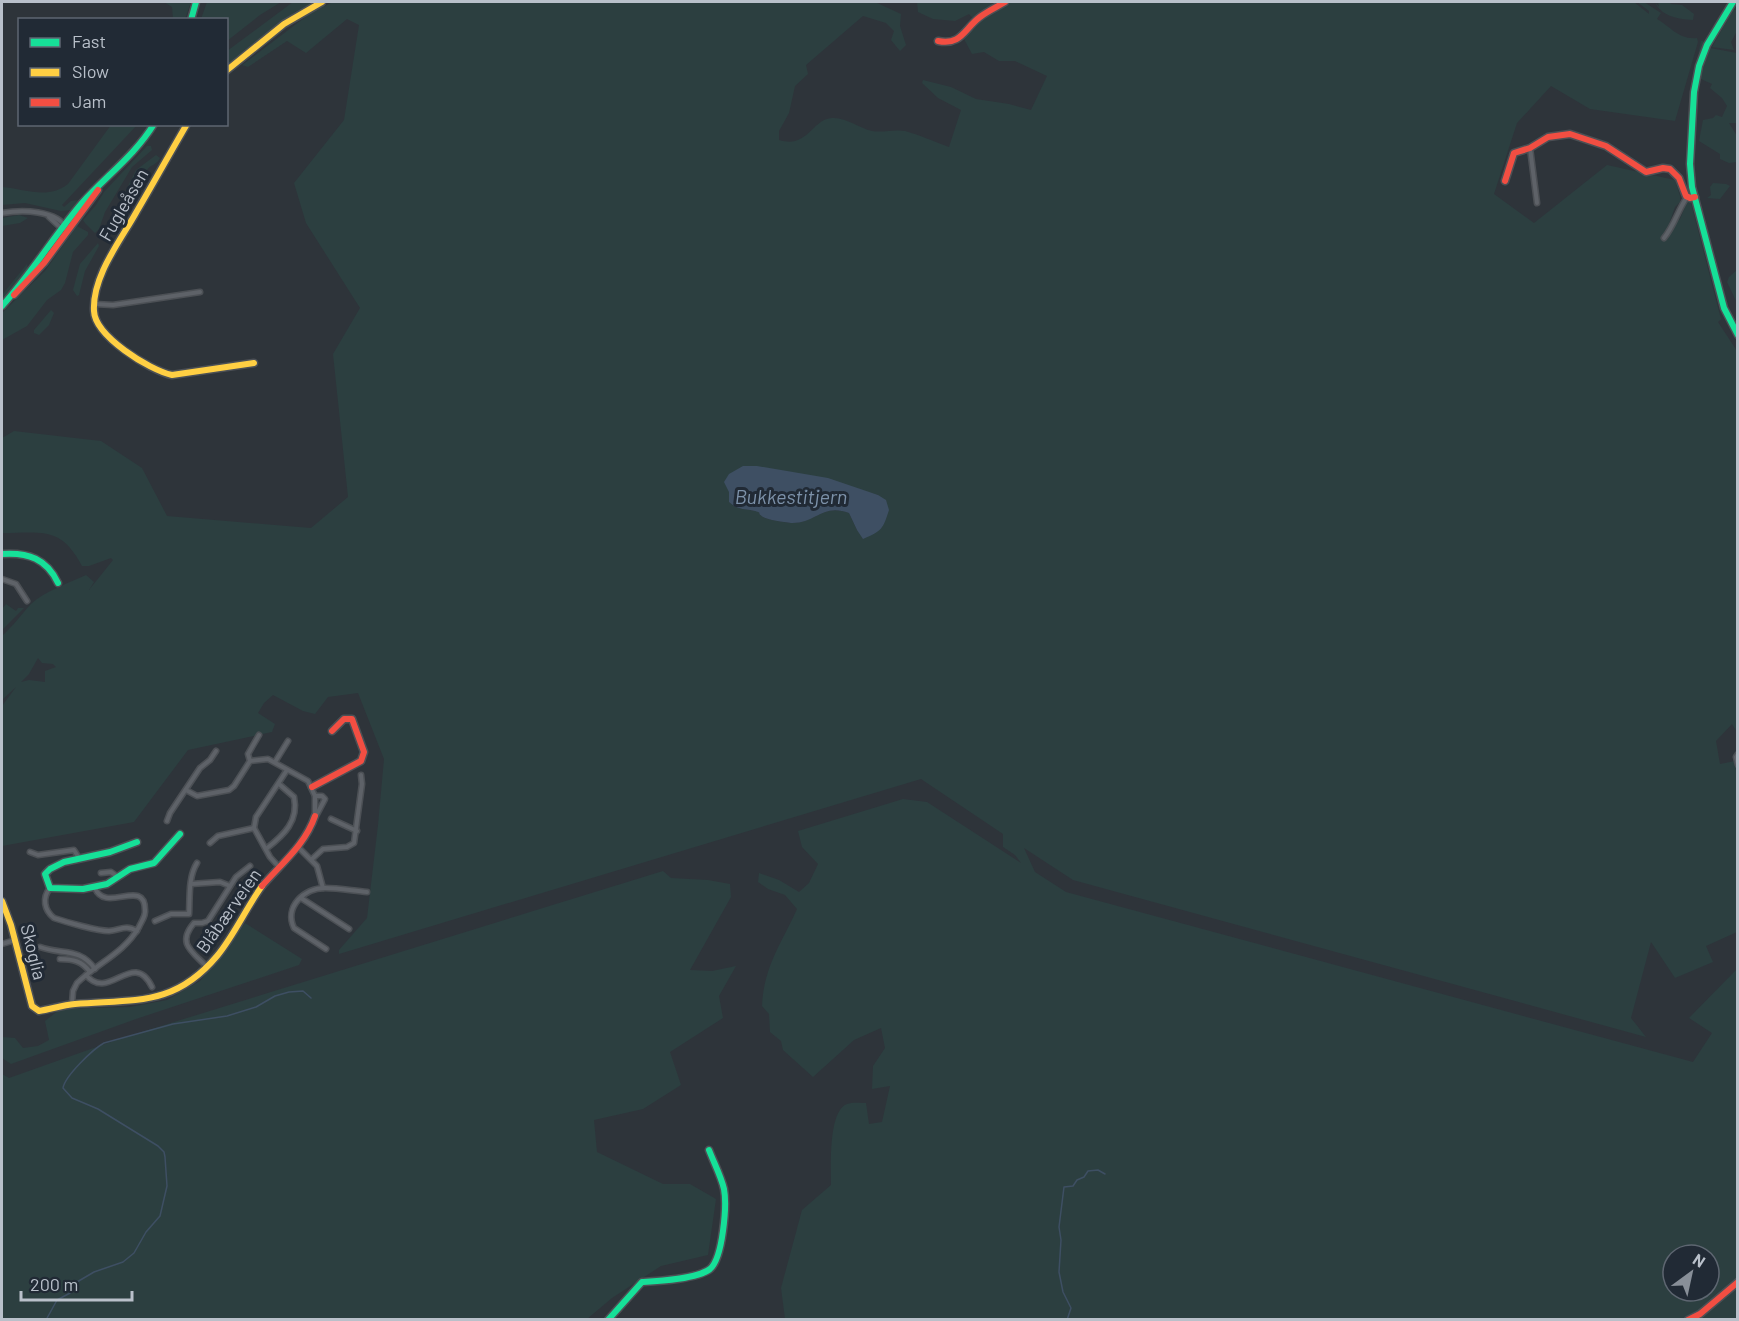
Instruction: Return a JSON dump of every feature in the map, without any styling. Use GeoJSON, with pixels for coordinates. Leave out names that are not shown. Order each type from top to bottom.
{"type":"FeatureCollection","features":[{"type":"Feature","properties":{"kind":"street"},"geometry":{"type":"LineString","coordinates":[[228,69],[284,24],[322,2]]}},
{"type":"Feature","properties":{"kind":"street"},"geometry":{"type":"LineString","coordinates":[[938,41],[948,44],[955,41],[980,17],[1005,2]]}},
{"type":"Feature","properties":{"kind":"street"},"geometry":{"type":"LineString","coordinates":[[1732,2],[1704,51],[1696,80],[1690,164],[1695,197],[1726,313],[1737,335]]}},
{"type":"Feature","properties":{"kind":"street"},"geometry":{"type":"LineString","coordinates":[[2,306],[40,261],[82,202],[133,154],[153,126]]}},
{"type":"Feature","properties":{"kind":"street","name":"Fugleåsen"},"geometry":{"type":"LineString","coordinates":[[95,304],[105,268],[186,126]]}},
{"type":"Feature","properties":{"kind":"street"},"geometry":{"type":"LineString","coordinates":[[1506,181],[1512,155],[1548,137],[1570,134],[1614,150],[1646,172],[1672,169],[1678,176],[1686,196]]}},
{"type":"Feature","properties":{"kind":"street"},"geometry":{"type":"LineString","coordinates":[[1530,148],[1537,202]]}},
{"type":"Feature","properties":{"kind":"street"},"geometry":{"type":"LineString","coordinates":[[1686,196],[1695,197]]}},
{"type":"Feature","properties":{"kind":"street"},"geometry":{"type":"LineString","coordinates":[[1664,238],[1671,229],[1686,196]]}},
{"type":"Feature","properties":{"kind":"street"},"geometry":{"type":"LineString","coordinates":[[2,213],[27,210],[48,216],[65,228]]}},
{"type":"Feature","properties":{"kind":"street"},"geometry":{"type":"LineString","coordinates":[[200,292],[113,304],[95,304],[94,315],[101,328],[136,357],[161,373],[172,375],[254,363]]}},
{"type":"Feature","properties":{"kind":"street"},"geometry":{"type":"LineString","coordinates":[[2,554],[25,554],[37,557],[52,571],[58,583]]}},
{"type":"Feature","properties":{"kind":"street"},"geometry":{"type":"LineString","coordinates":[[2,579],[16,584],[27,601]]}},
{"type":"Feature","properties":{"kind":"street"},"geometry":{"type":"LineString","coordinates":[[312,787],[361,760],[363,756],[364,752],[352,718],[344,719],[332,732]]}},
{"type":"Feature","properties":{"kind":"street"},"geometry":{"type":"LineString","coordinates":[[250,761],[248,754],[259,735]]}},
{"type":"Feature","properties":{"kind":"street"},"geometry":{"type":"LineString","coordinates":[[275,762],[288,741]]}},
{"type":"Feature","properties":{"kind":"street"},"geometry":{"type":"LineString","coordinates":[[167,821],[200,768],[216,751]]}},
{"type":"Feature","properties":{"kind":"street"},"geometry":{"type":"LineString","coordinates":[[1737,754],[1737,765]]}},
{"type":"Feature","properties":{"kind":"street"},"geometry":{"type":"LineString","coordinates":[[186,790],[197,796],[228,790],[234,786],[250,761],[264,758],[286,770],[256,817],[254,828],[279,867]]}},
{"type":"Feature","properties":{"kind":"street","name":"Blåbærveien"},"geometry":{"type":"LineString","coordinates":[[35,1010],[72,1004],[125,1003],[157,998],[189,984],[207,967],[228,940],[258,891],[311,830],[315,816],[315,796],[312,787],[305,778],[286,770]]}},
{"type":"Feature","properties":{"kind":"street"},"geometry":{"type":"LineString","coordinates":[[312,859],[323,849],[350,846],[354,843],[362,783],[361,775]]}},
{"type":"Feature","properties":{"kind":"street"},"geometry":{"type":"LineString","coordinates":[[266,849],[292,824],[294,818],[294,797],[279,784]]}},
{"type":"Feature","properties":{"kind":"street"},"geometry":{"type":"LineString","coordinates":[[315,796],[322,796],[325,799],[315,816]]}},
{"type":"Feature","properties":{"kind":"street"},"geometry":{"type":"LineString","coordinates":[[330,819],[357,831]]}},
{"type":"Feature","properties":{"kind":"street"},"geometry":{"type":"LineString","coordinates":[[210,843],[218,836],[254,828]]}},
{"type":"Feature","properties":{"kind":"street"},"geometry":{"type":"LineString","coordinates":[[50,888],[95,888],[134,867],[154,863],[180,834]]}},
{"type":"Feature","properties":{"kind":"street"},"geometry":{"type":"LineString","coordinates":[[50,888],[45,878],[48,870],[58,864],[113,852],[137,842]]}},
{"type":"Feature","properties":{"kind":"street"},"geometry":{"type":"LineString","coordinates":[[298,847],[317,866],[323,888]]}},
{"type":"Feature","properties":{"kind":"street"},"geometry":{"type":"LineString","coordinates":[[30,852],[38,855],[75,850],[79,858]]}},
{"type":"Feature","properties":{"kind":"street"},"geometry":{"type":"LineString","coordinates":[[194,923],[189,914],[191,884],[197,863]]}},
{"type":"Feature","properties":{"kind":"street"},"geometry":{"type":"LineString","coordinates":[[194,923],[208,921],[236,877],[250,866]]}},
{"type":"Feature","properties":{"kind":"street"},"geometry":{"type":"LineString","coordinates":[[101,873],[111,872],[118,877]]}},
{"type":"Feature","properties":{"kind":"street"},"geometry":{"type":"LineString","coordinates":[[191,884],[220,882],[230,886]]}},
{"type":"Feature","properties":{"kind":"street"},"geometry":{"type":"LineString","coordinates":[[50,888],[47,892],[45,906],[54,918],[104,930],[125,927],[137,931]]}},
{"type":"Feature","properties":{"kind":"street"},"geometry":{"type":"LineString","coordinates":[[72,1004],[74,988],[88,974],[121,950],[137,931],[145,914],[145,905],[139,897],[130,894],[105,899],[98,894],[95,888]]}},
{"type":"Feature","properties":{"kind":"street"},"geometry":{"type":"LineString","coordinates":[[326,948],[296,930],[292,925],[290,912],[294,903],[323,888],[367,892]]}},
{"type":"Feature","properties":{"kind":"street"},"geometry":{"type":"LineString","coordinates":[[301,898],[349,929]]}},
{"type":"Feature","properties":{"kind":"street","name":"Skoglia"},"geometry":{"type":"LineString","coordinates":[[2,901],[35,1010]]}},
{"type":"Feature","properties":{"kind":"street"},"geometry":{"type":"LineString","coordinates":[[155,921],[171,914],[189,914]]}},
{"type":"Feature","properties":{"kind":"street"},"geometry":{"type":"LineString","coordinates":[[194,923],[186,934],[186,942],[192,952],[207,967]]}},
{"type":"Feature","properties":{"kind":"street"},"geometry":{"type":"LineString","coordinates":[[2,944],[15,940]]}},
{"type":"Feature","properties":{"kind":"street"},"geometry":{"type":"LineString","coordinates":[[40,947],[82,956],[95,969]]}},
{"type":"Feature","properties":{"kind":"street"},"geometry":{"type":"LineString","coordinates":[[60,959],[82,963],[96,983],[104,984],[129,973],[137,973],[144,976],[152,987]]}},
{"type":"Feature","properties":{"kind":"street"},"geometry":{"type":"LineString","coordinates":[[608,1320],[642,1282],[677,1280],[709,1270],[716,1261],[722,1246],[724,1195],[722,1180],[709,1150]]}},
{"type":"Feature","properties":{"kind":"street"},"geometry":{"type":"LineString","coordinates":[[1688,1320],[1700,1314],[1737,1282]]}},
{"type":"Feature","properties":{"kind":"shaded area"},"geometry":{"type":"Polygon","coordinates":[[[164,2],[191,2],[185,18],[173,18],[172,7],[164,2]]]}},
{"type":"Feature","properties":{"kind":"shaded area"},"geometry":{"type":"Polygon","coordinates":[[[207,2],[281,2],[228,40],[228,18],[201,18],[207,2]]]}},
{"type":"Feature","properties":{"kind":"shaded area"},"geometry":{"type":"Polygon","coordinates":[[[293,2],[316,2],[295,12],[228,64],[228,50],[293,2]]]}},
{"type":"Feature","properties":{"kind":"shaded area"},"geometry":{"type":"Polygon","coordinates":[[[333,2],[875,2],[901,14],[900,26],[906,45],[900,51],[891,40],[894,31],[886,23],[863,16],[806,65],[808,74],[795,86],[789,113],[779,131],[779,140],[789,142],[797,140],[819,123],[837,118],[872,131],[905,131],[949,147],[961,110],[938,98],[922,83],[923,80],[951,87],[976,99],[1031,110],[1047,76],[1015,61],[999,61],[984,52],[972,54],[964,39],[978,24],[969,14],[955,21],[933,19],[918,12],[917,2],[1634,2],[1649,14],[1649,11],[1637,2],[1644,2],[1661,13],[1657,19],[1676,32],[1685,37],[1697,38],[1698,42],[1675,121],[1590,109],[1551,86],[1517,123],[1494,194],[1534,223],[1607,165],[1675,180],[1680,202],[1675,207],[1668,227],[1680,219],[1689,201],[1721,319],[1718,322],[1737,351],[1737,732],[1732,724],[1716,741],[1720,764],[1735,761],[1737,774],[1737,932],[1706,946],[1713,962],[1675,978],[1651,942],[1631,1018],[1646,1037],[1073,880],[1024,848],[1035,872],[1066,892],[1693,1062],[1712,1033],[1689,1018],[1737,969],[1737,1319],[785,1319],[781,1288],[802,1210],[831,1185],[831,1153],[836,1117],[847,1104],[866,1103],[869,1124],[882,1122],[890,1086],[872,1089],[873,1066],[885,1048],[881,1028],[854,1040],[813,1077],[783,1050],[781,1041],[770,1032],[769,1014],[762,1006],[763,991],[770,966],[797,909],[785,895],[768,889],[758,882],[759,873],[779,880],[799,892],[809,883],[818,864],[802,847],[798,831],[903,799],[927,802],[1021,863],[1015,855],[1003,847],[1003,834],[921,779],[339,954],[339,950],[367,918],[384,759],[358,693],[328,697],[315,714],[303,711],[273,695],[258,713],[275,724],[272,732],[188,750],[134,822],[2,846],[2,706],[16,687],[2,698],[2,636],[31,604],[50,591],[86,575],[94,582],[89,590],[113,560],[111,558],[89,566],[82,566],[66,544],[49,534],[2,533],[2,438],[14,431],[101,441],[142,468],[167,516],[311,528],[348,497],[333,354],[360,308],[306,223],[294,183],[344,120],[359,25],[347,19],[306,53],[287,41],[248,67],[242,65],[312,12],[333,2]],[[859,490],[729,492],[729,502],[739,508],[758,512],[765,518],[790,523],[806,520],[832,510],[840,511],[849,513],[857,530],[878,495],[859,490]],[[38,658],[29,674],[21,682],[29,680],[45,682],[45,671],[56,667],[53,664],[42,663],[38,658]]]}},
{"type":"Feature","properties":{"kind":"shaded area"},"geometry":{"type":"Polygon","coordinates":[[[1655,2],[1659,7],[1658,2],[1682,5],[1694,14],[1693,20],[1665,14],[1661,11],[1655,2]]]}},
{"type":"Feature","properties":{"kind":"shaded area"},"geometry":{"type":"Polygon","coordinates":[[[1733,10],[1737,10],[1736,33],[1731,42],[1734,50],[1712,47],[1733,10]]]}},
{"type":"Feature","properties":{"kind":"shaded area"},"geometry":{"type":"Polygon","coordinates":[[[1701,41],[1705,44],[1694,75],[1689,123],[1692,82],[1701,41]]]}},
{"type":"Feature","properties":{"kind":"shaded area"},"geometry":{"type":"Polygon","coordinates":[[[1710,48],[1737,53],[1737,123],[1729,123],[1737,136],[1737,162],[1729,163],[1720,159],[1720,154],[1699,141],[1703,120],[1716,115],[1722,117],[1727,106],[1722,98],[1710,88],[1712,84],[1701,79],[1710,48]]]}},
{"type":"Feature","properties":{"kind":"shaded area"},"geometry":{"type":"Polygon","coordinates":[[[110,126],[136,126],[62,205],[64,207],[71,201],[78,200],[71,210],[61,211],[25,203],[2,205],[2,187],[44,193],[60,189],[68,184],[110,126]]]}},
{"type":"Feature","properties":{"kind":"shaded area"},"geometry":{"type":"Polygon","coordinates":[[[147,146],[151,146],[152,150],[132,167],[95,233],[83,220],[104,192],[147,146]]]}},
{"type":"Feature","properties":{"kind":"shaded area"},"geometry":{"type":"Polygon","coordinates":[[[156,155],[160,158],[159,160],[141,178],[104,234],[136,170],[156,155]]]}},
{"type":"Feature","properties":{"kind":"shaded area"},"geometry":{"type":"Polygon","coordinates":[[[1713,183],[1730,186],[1720,199],[1707,198],[1711,195],[1710,187],[1713,183]]]}},
{"type":"Feature","properties":{"kind":"shaded area"},"geometry":{"type":"Polygon","coordinates":[[[19,215],[28,218],[20,223],[2,226],[2,218],[19,215]]]}},
{"type":"Feature","properties":{"kind":"shaded area"},"geometry":{"type":"Polygon","coordinates":[[[77,226],[88,232],[88,235],[73,252],[61,290],[47,300],[27,326],[2,340],[2,313],[45,271],[77,226]]]}},
{"type":"Feature","properties":{"kind":"shaded area"},"geometry":{"type":"Polygon","coordinates":[[[98,243],[99,246],[85,271],[77,296],[73,290],[80,264],[98,243]]]}},
{"type":"Feature","properties":{"kind":"shaded area"},"geometry":{"type":"Polygon","coordinates":[[[27,264],[25,275],[2,300],[2,295],[27,264]]]}},
{"type":"Feature","properties":{"kind":"shaded area"},"geometry":{"type":"Polygon","coordinates":[[[1737,270],[1737,303],[1727,282],[1737,270]]]}},
{"type":"Feature","properties":{"kind":"shaded area"},"geometry":{"type":"Polygon","coordinates":[[[51,310],[54,313],[49,325],[39,335],[34,333],[34,330],[51,310]]]}},
{"type":"Feature","properties":{"kind":"shaded area"},"geometry":{"type":"Polygon","coordinates":[[[6,604],[16,611],[18,608],[24,608],[2,630],[2,609],[6,604]]]}},
{"type":"Feature","properties":{"kind":"shaded area"},"geometry":{"type":"Polygon","coordinates":[[[663,871],[671,878],[730,884],[731,897],[690,970],[712,971],[736,966],[719,996],[723,1018],[670,1052],[681,1085],[643,1109],[594,1120],[597,1152],[663,1184],[690,1184],[716,1199],[708,1255],[661,1266],[612,1298],[587,1319],[2,1319],[2,1074],[9,1078],[119,1039],[663,871]]]}},
{"type":"Feature","properties":{"kind":"shaded area"},"geometry":{"type":"Polygon","coordinates":[[[245,923],[302,959],[299,965],[136,1019],[11,1064],[2,1058],[2,1037],[15,1038],[23,1048],[38,1046],[49,1040],[45,1021],[60,1009],[130,1007],[167,1000],[200,981],[245,923]]]}},
{"type":"Feature","properties":{"kind":"water","name":"Bukkestitjern"},"geometry":{"type":"Polygon","coordinates":[[[743,466],[757,466],[828,478],[878,495],[886,500],[889,510],[881,529],[863,539],[849,513],[840,511],[832,510],[807,520],[791,523],[768,519],[758,512],[739,508],[729,502],[729,492],[724,482],[729,474],[743,466]]]}},
{"type":"Feature","properties":{"kind":"waterway"},"geometry":{"type":"LineString","coordinates":[[46,1320],[57,1300],[72,1292],[77,1282],[94,1272],[123,1262],[134,1253],[146,1232],[160,1216],[167,1186],[164,1152],[158,1146],[98,1109],[72,1098],[63,1088],[74,1070],[104,1043],[173,1024],[227,1016],[256,1007],[275,996],[289,992],[303,991],[311,998]]}},
{"type":"Feature","properties":{"kind":"waterway"},"geometry":{"type":"LineString","coordinates":[[1067,1320],[1071,1308],[1063,1292],[1059,1272],[1061,1240],[1059,1227],[1064,1187],[1073,1186],[1088,1171],[1098,1170],[1105,1174]]}},
{"type":"Feature","properties":{"kind":"traffic: fast"},"geometry":{"type":"LineString","coordinates":[[192,18],[196,2]]}},
{"type":"Feature","properties":{"kind":"traffic: fast"},"geometry":{"type":"LineString","coordinates":[[1733,2],[1707,45],[1699,66],[1694,92],[1690,164],[1692,187],[1724,308],[1738,335]]}},
{"type":"Feature","properties":{"kind":"traffic: fast"},"geometry":{"type":"LineString","coordinates":[[2,306],[82,203],[129,156],[153,126]]}},
{"type":"Feature","properties":{"kind":"traffic: fast"},"geometry":{"type":"LineString","coordinates":[[2,554],[20,554],[36,559],[48,568],[58,583]]}},
{"type":"Feature","properties":{"kind":"traffic: fast"},"geometry":{"type":"LineString","coordinates":[[137,842],[110,852],[64,862],[50,869],[45,874],[50,888],[83,889],[107,884],[130,869],[154,863],[180,834]]}},
{"type":"Feature","properties":{"kind":"traffic: fast"},"geometry":{"type":"LineString","coordinates":[[608,1320],[642,1282],[696,1275],[710,1269],[714,1263],[721,1243],[725,1197],[721,1179],[709,1150]]}},
{"type":"Feature","properties":{"kind":"traffic: slow"},"geometry":{"type":"LineString","coordinates":[[228,69],[284,24],[322,2]]}},
{"type":"Feature","properties":{"kind":"traffic: slow"},"geometry":{"type":"LineString","coordinates":[[186,126],[103,272],[98,285],[94,311],[103,331],[113,341],[137,359],[162,372],[172,375],[254,363]]}},
{"type":"Feature","properties":{"kind":"traffic: slow"},"geometry":{"type":"LineString","coordinates":[[2,901],[11,925],[32,1006],[39,1011],[70,1005],[152,997],[185,984],[217,956],[262,886]]}},
{"type":"Feature","properties":{"kind":"traffic: jam"},"geometry":{"type":"LineString","coordinates":[[938,41],[946,42],[957,39],[980,17],[1005,2]]}},
{"type":"Feature","properties":{"kind":"traffic: jam"},"geometry":{"type":"LineString","coordinates":[[1505,181],[1514,153],[1530,148],[1548,137],[1570,134],[1606,146],[1646,172],[1663,168],[1670,169],[1679,178],[1686,196],[1695,197]]}},
{"type":"Feature","properties":{"kind":"traffic: jam"},"geometry":{"type":"LineString","coordinates":[[14,295],[44,263],[98,190]]}},
{"type":"Feature","properties":{"kind":"traffic: jam"},"geometry":{"type":"LineString","coordinates":[[312,787],[361,761],[364,752],[352,719],[344,719],[332,731]]}},
{"type":"Feature","properties":{"kind":"traffic: jam"},"geometry":{"type":"LineString","coordinates":[[262,886],[299,845],[315,816]]}},
{"type":"Feature","properties":{"kind":"traffic: jam"},"geometry":{"type":"LineString","coordinates":[[1688,1320],[1700,1314],[1738,1282]]}}]}
